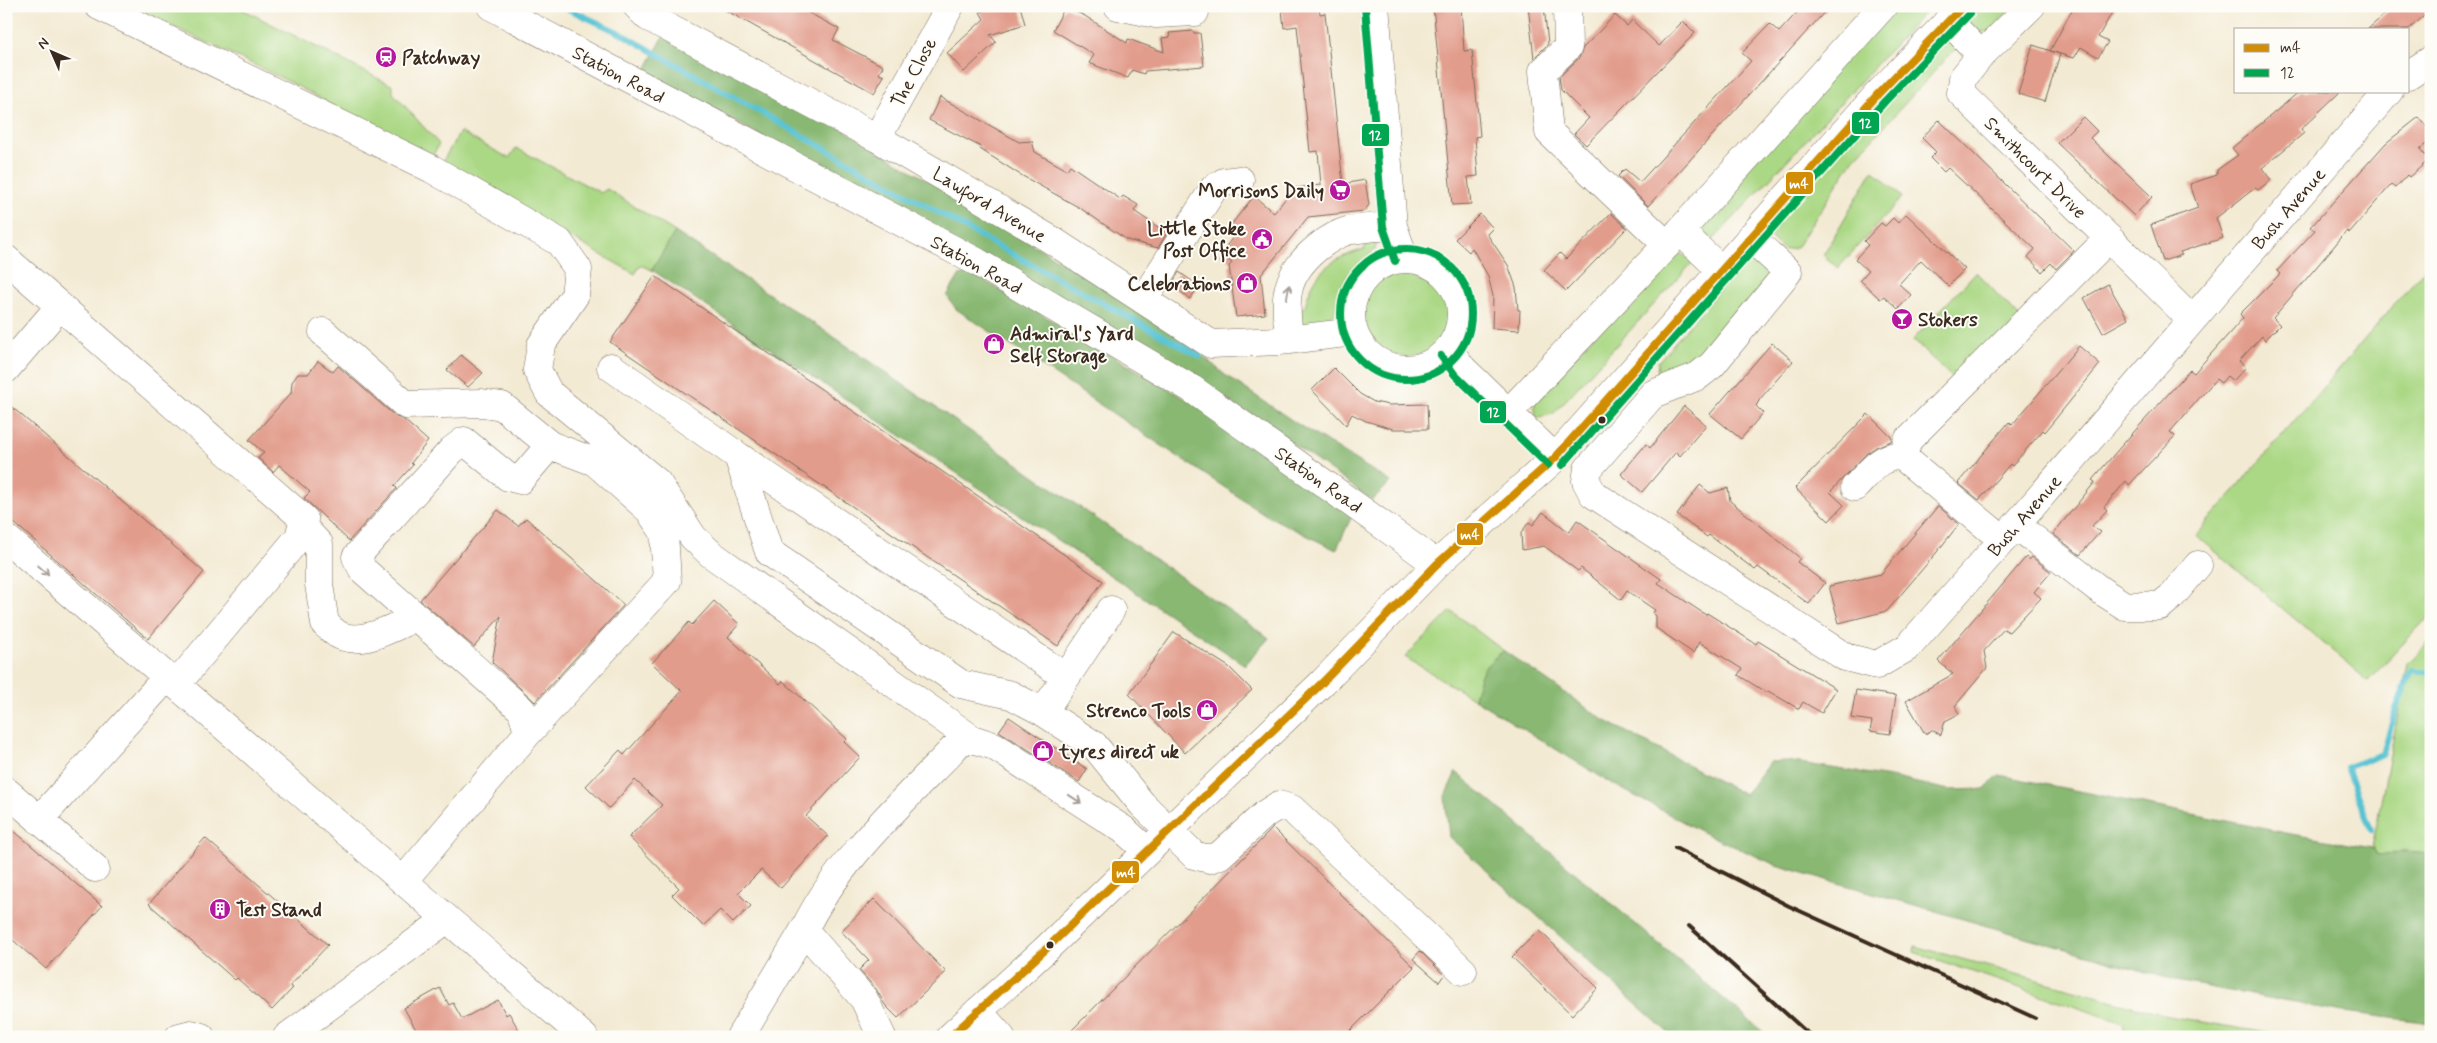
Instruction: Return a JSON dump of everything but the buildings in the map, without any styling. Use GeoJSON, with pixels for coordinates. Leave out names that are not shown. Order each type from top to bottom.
{"type":"FeatureCollection","features":[{"type":"Feature","properties":{"kind":"street"},"geometry":{"type":"LineString","coordinates":[[98,6],[432,169],[559,242],[578,270],[575,295],[541,345],[537,370],[549,393],[657,482],[693,538],[711,554],[972,739],[994,746],[1124,830],[1147,851]]}},
{"type":"Feature","properties":{"kind":"street","name":"Station Road"},"geometry":{"type":"LineString","coordinates":[[491,6],[1010,282],[1192,389],[1437,564]]}},
{"type":"Feature","properties":{"kind":"street","name":"Lawford Avenue"},"geometry":{"type":"LineString","coordinates":[[637,6],[648,17],[877,138],[1050,240],[1211,344],[1290,340],[1354,332]]}},
{"type":"Feature","properties":{"kind":"street","name":"The Close"},"geometry":{"type":"LineString","coordinates":[[877,138],[950,6]]}},
{"type":"Feature","properties":{"kind":"street"},"geometry":{"type":"LineString","coordinates":[[1375,6],[1393,226],[1404,258]]}},
{"type":"Feature","properties":{"kind":"street"},"geometry":{"type":"LineString","coordinates":[[1567,6],[1568,47],[1543,72],[1549,132],[1673,238],[1721,270]]}},
{"type":"Feature","properties":{"kind":"street"},"geometry":{"type":"LineString","coordinates":[[1509,412],[1673,238],[1883,6]]}},
{"type":"Feature","properties":{"kind":"street","name":"Smithcourt Drive"},"geometry":{"type":"LineString","coordinates":[[2031,6],[1981,55],[1963,78],[1961,94],[2192,320]]}},
{"type":"Feature","properties":{"kind":"street"},"geometry":{"type":"LineString","coordinates":[[1132,8],[1156,14],[1195,12]]}},
{"type":"Feature","properties":{"kind":"street"},"geometry":{"type":"LineString","coordinates":[[950,1037],[1046,949],[1323,682],[1437,564],[1555,458],[1750,236],[1878,94],[1956,13],[1981,55]]}},
{"type":"Feature","properties":{"kind":"street"},"geometry":{"type":"LineString","coordinates":[[2410,75],[2431,60]]}},
{"type":"Feature","properties":{"kind":"street","name":"Bush Avenue"},"geometry":{"type":"LineString","coordinates":[[1750,236],[1788,272],[1712,365],[1698,376],[1653,394],[1588,469],[1586,481],[1593,494],[1845,657],[1877,665],[1908,647],[2388,92]]}},
{"type":"Feature","properties":{"kind":"street"},"geometry":{"type":"LineString","coordinates":[[1143,300],[1214,188],[1224,182],[1240,180]]}},
{"type":"Feature","properties":{"kind":"street"},"geometry":{"type":"LineString","coordinates":[[1290,340],[1286,317],[1287,293],[1292,276],[1306,257],[1327,240],[1346,231],[1393,226]]}},
{"type":"Feature","properties":{"kind":"street"},"geometry":{"type":"LineString","coordinates":[[1903,457],[1908,440],[2108,238]]}},
{"type":"Feature","properties":{"kind":"street"},"geometry":{"type":"LineString","coordinates":[[1404,258],[1423,260],[1439,268],[1452,282],[1460,298],[1462,316],[1458,334],[1449,350],[1436,360],[1421,367],[1404,369],[1388,366],[1373,358],[1361,346],[1354,332],[1351,315],[1352,306],[1353,298],[1360,282],[1372,269],[1388,261],[1404,258]]}},
{"type":"Feature","properties":{"kind":"street"},"geometry":{"type":"LineString","coordinates":[[6,260],[304,519],[299,537],[171,681],[39,820]]}},
{"type":"Feature","properties":{"kind":"street"},"geometry":{"type":"LineString","coordinates":[[6,369],[60,306]]}},
{"type":"Feature","properties":{"kind":"street"},"geometry":{"type":"LineString","coordinates":[[323,332],[406,405],[482,403],[502,406],[550,445],[595,462],[649,510],[664,532],[667,581],[528,733],[403,881]]}},
{"type":"Feature","properties":{"kind":"street"},"geometry":{"type":"LineString","coordinates":[[1449,350],[1462,368],[1555,458]]}},
{"type":"Feature","properties":{"kind":"street"},"geometry":{"type":"LineString","coordinates":[[611,367],[738,456],[1066,677]]}},
{"type":"Feature","properties":{"kind":"street"},"geometry":{"type":"LineString","coordinates":[[528,733],[522,710],[362,570],[356,557],[452,450],[464,442],[508,477],[520,480],[550,445]]}},
{"type":"Feature","properties":{"kind":"street"},"geometry":{"type":"LineString","coordinates":[[1855,487],[1886,458],[1896,455],[1903,457],[2009,532],[2125,606],[2160,606],[2171,597],[2198,565]]}},
{"type":"Feature","properties":{"kind":"street"},"geometry":{"type":"LineString","coordinates":[[738,456],[769,552],[961,684],[1011,695],[1094,745],[1142,804],[1170,829],[1194,855],[1209,859],[1220,855],[1265,814],[1279,805],[1292,809],[1464,971]]}},
{"type":"Feature","properties":{"kind":"street"},"geometry":{"type":"LineString","coordinates":[[302,526],[319,544],[320,584],[325,624],[338,635],[355,638],[373,635],[416,617]]}},
{"type":"Feature","properties":{"kind":"street"},"geometry":{"type":"LineString","coordinates":[[6,538],[584,1037]]}},
{"type":"Feature","properties":{"kind":"street"},"geometry":{"type":"LineString","coordinates":[[1042,712],[1111,610]]}},
{"type":"Feature","properties":{"kind":"street"},"geometry":{"type":"LineString","coordinates":[[740,1037],[804,930],[815,908],[842,867],[960,742],[972,739]]}},
{"type":"Feature","properties":{"kind":"street"},"geometry":{"type":"LineString","coordinates":[[6,791],[95,868]]}},
{"type":"Feature","properties":{"kind":"street"},"geometry":{"type":"LineString","coordinates":[[287,1037],[447,919]]}},
{"type":"Feature","properties":{"kind":"street"},"geometry":{"type":"LineString","coordinates":[[804,930],[864,999],[882,1037]]}},
{"type":"Feature","properties":{"kind":"street"},"geometry":{"type":"LineString","coordinates":[[978,1011],[1001,1037]]}},
{"type":"Feature","properties":{"kind":"street"},"geometry":{"type":"LineString","coordinates":[[179,1037],[191,1034],[201,1037]]}},
{"type":"Feature","properties":{"kind":"green space"},"geometry":{"type":"Polygon","coordinates":[[[130,6],[236,6],[393,86],[393,93],[439,144],[431,159],[288,81],[130,6]]]}},
{"type":"Feature","properties":{"kind":"green space"},"geometry":{"type":"Polygon","coordinates":[[[1892,6],[1931,6],[1713,240],[1696,225],[1892,6]]]}},
{"type":"Feature","properties":{"kind":"green space"},"geometry":{"type":"Polygon","coordinates":[[[1969,6],[2014,6],[1990,31],[1973,34],[1965,25],[1969,6]]]}},
{"type":"Feature","properties":{"kind":"green space"},"geometry":{"type":"Polygon","coordinates":[[[666,32],[779,90],[1172,329],[1225,375],[1299,425],[1391,482],[1372,500],[1260,421],[1199,383],[645,71],[666,32]]]}},
{"type":"Feature","properties":{"kind":"green space"},"geometry":{"type":"Polygon","coordinates":[[[1952,35],[1957,47],[1853,160],[1796,248],[1784,250],[1770,237],[1776,214],[1952,35]]]}},
{"type":"Feature","properties":{"kind":"green space"},"geometry":{"type":"Polygon","coordinates":[[[460,132],[509,158],[516,148],[601,193],[607,189],[675,232],[652,270],[640,265],[635,274],[441,164],[460,132]]]}},
{"type":"Feature","properties":{"kind":"green space"},"geometry":{"type":"Polygon","coordinates":[[[1873,170],[1902,197],[1838,268],[1823,255],[1873,170]]]}},
{"type":"Feature","properties":{"kind":"green space"},"geometry":{"type":"Polygon","coordinates":[[[675,232],[837,339],[1269,638],[1245,665],[652,270],[675,232]]]}},
{"type":"Feature","properties":{"kind":"green space"},"geometry":{"type":"Polygon","coordinates":[[[1364,237],[1370,238],[1376,244],[1375,250],[1346,279],[1330,321],[1326,326],[1304,327],[1293,312],[1305,307],[1313,284],[1325,268],[1342,257],[1365,249],[1364,237]]]}},
{"type":"Feature","properties":{"kind":"green space"},"geometry":{"type":"Polygon","coordinates":[[[1674,248],[1693,262],[1553,414],[1536,418],[1534,401],[1674,248]]]}},
{"type":"Feature","properties":{"kind":"green space"},"geometry":{"type":"Polygon","coordinates":[[[1753,257],[1769,272],[1761,292],[1700,361],[1656,381],[1658,362],[1741,264],[1753,257]]]}},
{"type":"Feature","properties":{"kind":"green space"},"geometry":{"type":"Polygon","coordinates":[[[2431,262],[2431,614],[2368,681],[2196,535],[2431,262]]]}},
{"type":"Feature","properties":{"kind":"green space"},"geometry":{"type":"Polygon","coordinates":[[[1406,267],[1423,271],[1438,280],[1447,295],[1451,312],[1447,329],[1438,344],[1423,353],[1406,357],[1389,353],[1374,344],[1365,329],[1361,312],[1365,295],[1374,280],[1389,271],[1406,267]]]}},
{"type":"Feature","properties":{"kind":"green space"},"geometry":{"type":"Polygon","coordinates":[[[1976,272],[2021,319],[1957,382],[1913,340],[1976,272]]]}},
{"type":"Feature","properties":{"kind":"green space"},"geometry":{"type":"Polygon","coordinates":[[[971,273],[1203,409],[1352,516],[1336,550],[1266,515],[956,309],[947,296],[959,276],[971,273]]]}},
{"type":"Feature","properties":{"kind":"green space"},"geometry":{"type":"Polygon","coordinates":[[[1451,611],[1504,651],[1486,666],[1478,682],[1474,699],[1405,657],[1451,611]]]}},
{"type":"Feature","properties":{"kind":"green space"},"geometry":{"type":"Polygon","coordinates":[[[2431,640],[2431,854],[2404,852],[2377,855],[2372,848],[2408,663],[2431,640]]]}},
{"type":"Feature","properties":{"kind":"green space"},"geometry":{"type":"Polygon","coordinates":[[[1504,651],[1604,720],[1745,795],[1770,762],[1786,761],[1890,777],[1949,790],[1984,789],[1999,775],[2291,834],[2372,848],[2377,855],[2404,852],[2431,854],[2431,1023],[2344,1012],[2181,982],[1776,865],[1702,832],[1611,783],[1474,699],[1478,682],[1486,666],[1504,651]]]}},
{"type":"Feature","properties":{"kind":"green space"},"geometry":{"type":"Polygon","coordinates":[[[1456,772],[1769,1037],[1673,1037],[1449,837],[1445,796],[1456,772]]]}},
{"type":"Feature","properties":{"kind":"green space"},"geometry":{"type":"Polygon","coordinates":[[[1915,946],[2168,1016],[2290,1037],[2141,1037],[2124,1030],[2123,1023],[1914,952],[1915,946]]]}},
{"type":"Feature","properties":{"kind":"waterway"},"geometry":{"type":"LineString","coordinates":[[562,6],[622,34],[1003,249],[1200,356]]}},
{"type":"Feature","properties":{"kind":"waterway"},"geometry":{"type":"LineString","coordinates":[[2371,830],[2347,767],[2383,754],[2396,709],[2412,670],[2431,673]]}},
{"type":"Feature","properties":{"kind":"railway"},"geometry":{"type":"LineString","coordinates":[[1675,848],[1789,906],[2035,1018]]}},
{"type":"Feature","properties":{"kind":"railway"},"geometry":{"type":"LineString","coordinates":[[1689,926],[1812,1037]]}},
{"type":"Feature","properties":{"kind":"transit line","name":"m4"},"geometry":{"type":"LineString","coordinates":[[950,1037],[1046,949],[1323,682],[1437,564],[1555,458],[1878,94],[1963,6]]}},
{"type":"Feature","properties":{"kind":"transit line","name":"12"},"geometry":{"type":"LineString","coordinates":[[1365,7],[1383,227],[1395,261]]}},
{"type":"Feature","properties":{"kind":"transit line","name":"12"},"geometry":{"type":"LineString","coordinates":[[1562,465],[1885,101],[1970,13]]}},
{"type":"Feature","properties":{"kind":"transit line","name":"12"},"geometry":{"type":"LineString","coordinates":[[1406,249],[1419,250],[1431,254],[1452,268],[1466,289],[1470,301],[1471,314],[1470,327],[1466,339],[1452,360],[1431,374],[1419,378],[1406,379],[1393,378],[1381,374],[1360,360],[1346,339],[1342,327],[1341,314],[1342,301],[1346,289],[1360,268],[1381,254],[1393,250],[1406,249]]}},
{"type":"Feature","properties":{"kind":"transit line","name":"12"},"geometry":{"type":"LineString","coordinates":[[1441,356],[1455,375],[1548,465]]}},
{"type":"Feature","properties":{"kind":"place","name":"Patchway"},"geometry":{"type":"Point","coordinates":[386,57]}},
{"type":"Feature","properties":{"kind":"place","name":"Morrisons Daily"},"geometry":{"type":"Point","coordinates":[1340,190]}},
{"type":"Feature","properties":{"kind":"place","name":"Little Stoke Post Office"},"geometry":{"type":"Point","coordinates":[1262,239]}},
{"type":"Feature","properties":{"kind":"place","name":"Celebrations"},"geometry":{"type":"Point","coordinates":[1247,283]}},
{"type":"Feature","properties":{"kind":"place","name":"Stokers"},"geometry":{"type":"Point","coordinates":[1902,319]}},
{"type":"Feature","properties":{"kind":"place","name":"Admiral's Yard Self Storage"},"geometry":{"type":"Point","coordinates":[994,344]}},
{"type":"Feature","properties":{"kind":"place","name":"Strenco Tools"},"geometry":{"type":"Point","coordinates":[1207,710]}},
{"type":"Feature","properties":{"kind":"place","name":"tyres direct uk"},"geometry":{"type":"Point","coordinates":[1043,751]}},
{"type":"Feature","properties":{"kind":"place","name":"Test Stand"},"geometry":{"type":"Point","coordinates":[220,909]}}]}
